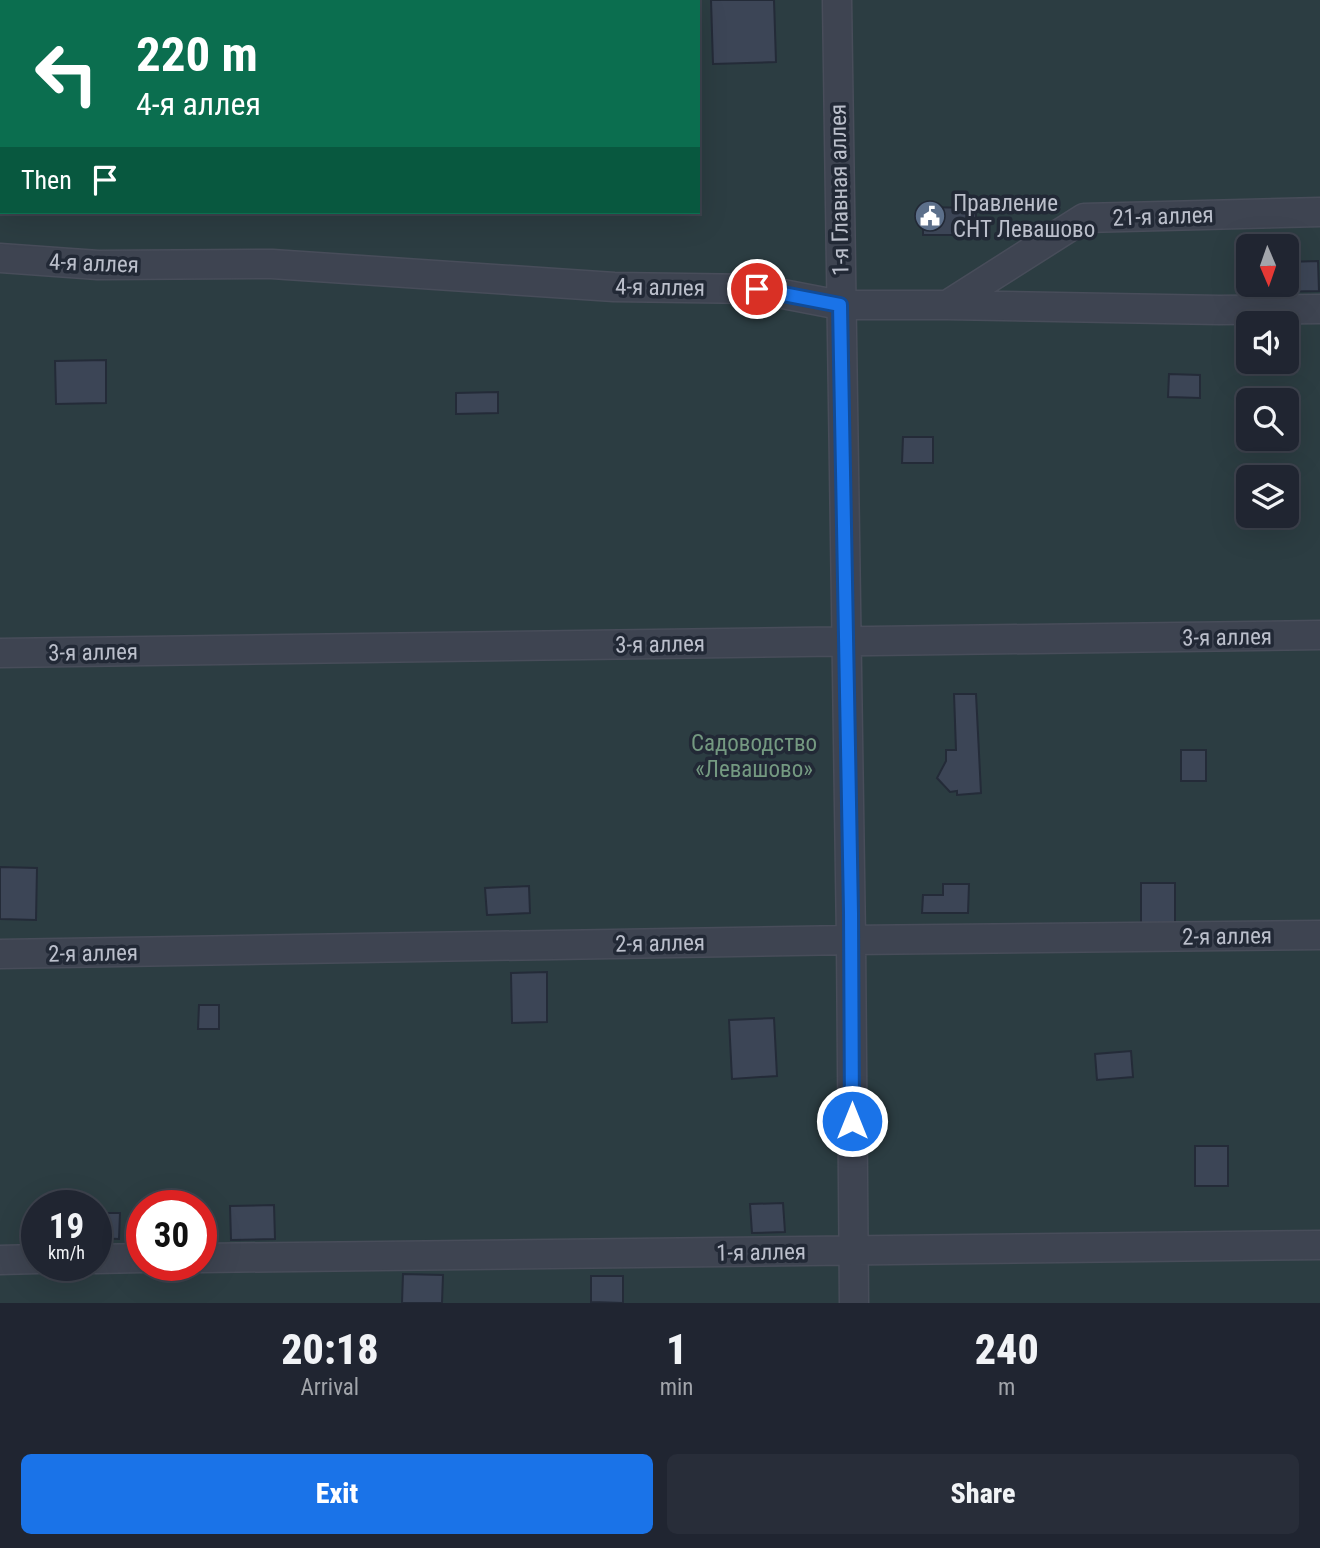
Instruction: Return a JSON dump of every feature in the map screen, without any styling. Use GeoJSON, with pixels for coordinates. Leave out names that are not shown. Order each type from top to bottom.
{"type":"FeatureCollection","features":[{"type":"Feature","properties":{"kind":"street","name":"1-я Главная аллея"},"geometry":{"type":"LineString","coordinates":[[836,0],[854,1303]]}},
{"type":"Feature","properties":{"kind":"street","name":"21-я аллея"},"geometry":{"type":"LineString","coordinates":[[947,305],[1084,218],[1320,212]]}},
{"type":"Feature","properties":{"kind":"street","name":"4-я аллея"},"geometry":{"type":"LineString","coordinates":[[0,258],[98,265],[272,264],[614,287],[757,289],[840,305],[1320,309]]}},
{"type":"Feature","properties":{"kind":"street","name":"3-я аллея"},"geometry":{"type":"LineString","coordinates":[[0,653],[1320,635]]}},
{"type":"Feature","properties":{"kind":"street","name":"2-я аллея"},"geometry":{"type":"LineString","coordinates":[[0,954],[1320,935]]}},
{"type":"Feature","properties":{"kind":"street","name":"1-я аллея"},"geometry":{"type":"LineString","coordinates":[[217,1258],[1320,1245]]}},
{"type":"Feature","properties":{"kind":"street"},"geometry":{"type":"LineString","coordinates":[[0,1260],[21,1259]]}},
{"type":"Feature","properties":{"kind":"green space","name":"Садоводство «Левашово»"},"geometry":{"type":"Polygon","coordinates":[[[700,0],[1320,0],[1320,1303],[0,1303],[0,214],[700,214],[700,0]]]}},
{"type":"Feature","properties":{"kind":"building"},"geometry":{"type":"Polygon","coordinates":[[[711,0],[774,0],[776,62],[713,64],[711,0]]]}},
{"type":"Feature","properties":{"kind":"building"},"geometry":{"type":"Polygon","coordinates":[[[923,207],[976,208],[976,235],[923,235],[923,207]]]}},
{"type":"Feature","properties":{"kind":"building"},"geometry":{"type":"Polygon","coordinates":[[[1318,261],[1319,291],[1299,291],[1299,262],[1318,261]]]}},
{"type":"Feature","properties":{"kind":"building"},"geometry":{"type":"Polygon","coordinates":[[[106,360],[106,403],[56,404],[55,361],[106,360]]]}},
{"type":"Feature","properties":{"kind":"building"},"geometry":{"type":"Polygon","coordinates":[[[1169,374],[1200,375],[1200,398],[1168,397],[1169,374]]]}},
{"type":"Feature","properties":{"kind":"building"},"geometry":{"type":"Polygon","coordinates":[[[498,392],[498,413],[456,414],[456,393],[498,392]]]}},
{"type":"Feature","properties":{"kind":"building"},"geometry":{"type":"Polygon","coordinates":[[[903,437],[933,437],[933,463],[902,463],[903,437]]]}},
{"type":"Feature","properties":{"kind":"building"},"geometry":{"type":"Polygon","coordinates":[[[954,694],[976,694],[981,793],[957,795],[957,791],[950,792],[937,778],[946,761],[946,750],[956,750],[954,694]]]}},
{"type":"Feature","properties":{"kind":"building"},"geometry":{"type":"Polygon","coordinates":[[[1181,750],[1206,750],[1206,781],[1181,781],[1181,750]]]}},
{"type":"Feature","properties":{"kind":"building"},"geometry":{"type":"Polygon","coordinates":[[[0,867],[37,868],[36,920],[0,919],[0,867]]]}},
{"type":"Feature","properties":{"kind":"building"},"geometry":{"type":"Polygon","coordinates":[[[1141,883],[1175,883],[1175,928],[1141,928],[1141,883]]]}},
{"type":"Feature","properties":{"kind":"building"},"geometry":{"type":"Polygon","coordinates":[[[943,884],[969,884],[968,913],[922,913],[923,895],[943,895],[943,884]]]}},
{"type":"Feature","properties":{"kind":"building"},"geometry":{"type":"Polygon","coordinates":[[[529,886],[530,913],[487,915],[485,888],[529,886]]]}},
{"type":"Feature","properties":{"kind":"building"},"geometry":{"type":"Polygon","coordinates":[[[547,972],[547,1022],[512,1023],[511,973],[547,972]]]}},
{"type":"Feature","properties":{"kind":"building"},"geometry":{"type":"Polygon","coordinates":[[[199,1005],[219,1005],[219,1029],[198,1029],[199,1005]]]}},
{"type":"Feature","properties":{"kind":"building"},"geometry":{"type":"Polygon","coordinates":[[[774,1018],[777,1076],[732,1079],[729,1020],[774,1018]]]}},
{"type":"Feature","properties":{"kind":"building"},"geometry":{"type":"Polygon","coordinates":[[[1131,1051],[1133,1077],[1097,1080],[1095,1054],[1131,1051]]]}},
{"type":"Feature","properties":{"kind":"building"},"geometry":{"type":"Polygon","coordinates":[[[1195,1146],[1228,1146],[1228,1186],[1195,1186],[1195,1146]]]}},
{"type":"Feature","properties":{"kind":"building"},"geometry":{"type":"Polygon","coordinates":[[[783,1203],[785,1232],[752,1233],[750,1204],[783,1203]]]}},
{"type":"Feature","properties":{"kind":"building"},"geometry":{"type":"Polygon","coordinates":[[[274,1205],[275,1239],[231,1240],[230,1206],[274,1205]]]}},
{"type":"Feature","properties":{"kind":"building"},"geometry":{"type":"Polygon","coordinates":[[[112,1213],[120,1213],[119,1239],[112,1239],[112,1213]]]}},
{"type":"Feature","properties":{"kind":"building"},"geometry":{"type":"Polygon","coordinates":[[[403,1274],[443,1275],[442,1303],[402,1303],[403,1274]]]}},
{"type":"Feature","properties":{"kind":"building"},"geometry":{"type":"Polygon","coordinates":[[[591,1276],[623,1276],[623,1303],[591,1302],[591,1276]]]}},
{"type":"Feature","properties":{"kind":"place","name":"Правление СНТ Левашово"},"geometry":{"type":"Point","coordinates":[930,216]}},
{"type":"Feature","properties":{"kind":"route"},"geometry":{"type":"LineString","coordinates":[[757,289],[840,305],[852,1121]]}}]}
